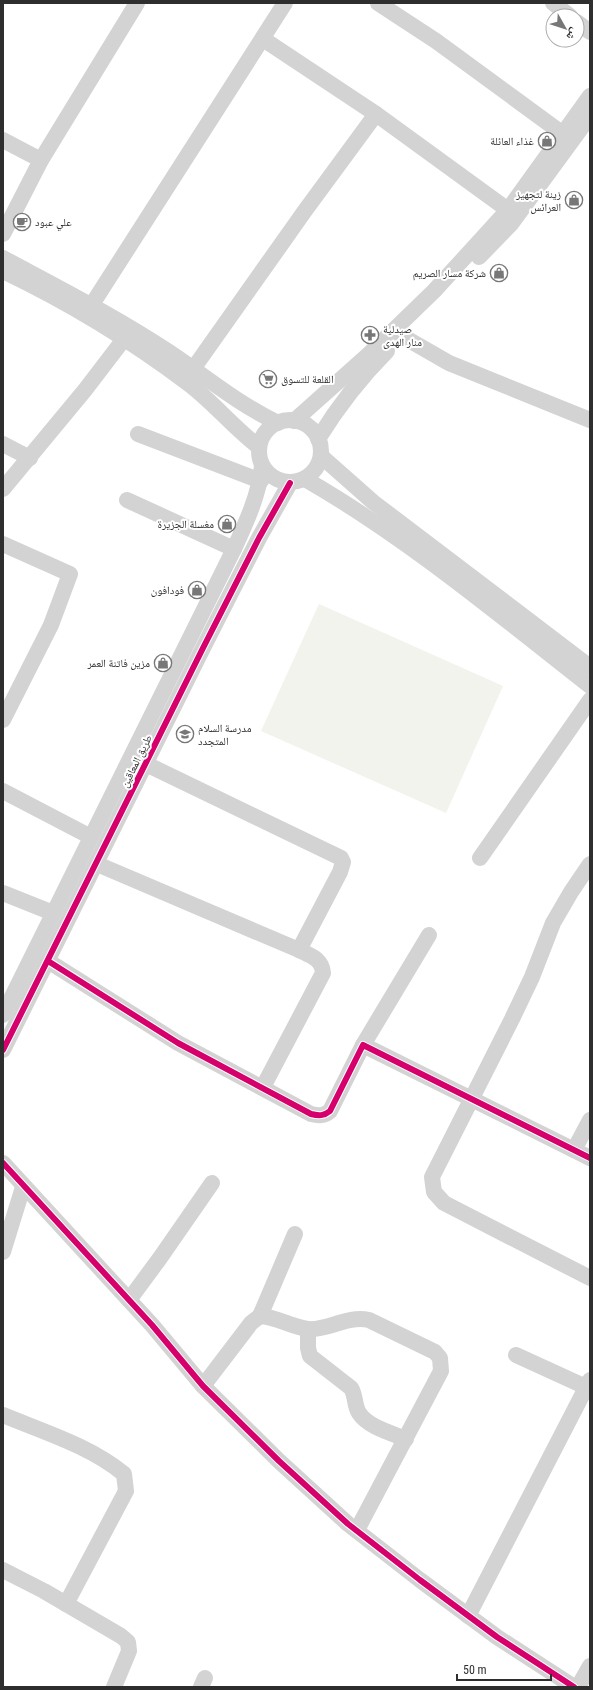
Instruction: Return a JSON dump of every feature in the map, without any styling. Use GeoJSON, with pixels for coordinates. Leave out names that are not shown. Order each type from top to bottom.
{"type":"FeatureCollection","features":[{"type":"Feature","properties":{"kind":"street"},"geometry":{"type":"LineString","coordinates":[[3,234],[41,160],[138,3]]}},
{"type":"Feature","properties":{"kind":"street"},"geometry":{"type":"LineString","coordinates":[[91,306],[285,3]]}},
{"type":"Feature","properties":{"kind":"street"},"geometry":{"type":"LineString","coordinates":[[378,3],[436,41],[563,134]]}},
{"type":"Feature","properties":{"kind":"street"},"geometry":{"type":"LineString","coordinates":[[263,39],[376,114],[508,210]]}},
{"type":"Feature","properties":{"kind":"street"},"geometry":{"type":"LineString","coordinates":[[294,421],[368,355],[434,291],[508,210],[590,96]]}},
{"type":"Feature","properties":{"kind":"street"},"geometry":{"type":"LineString","coordinates":[[193,369],[304,212],[376,114]]}},
{"type":"Feature","properties":{"kind":"street"},"geometry":{"type":"LineString","coordinates":[[318,439],[338,408],[368,371],[511,224],[590,116]]}},
{"type":"Feature","properties":{"kind":"street"},"geometry":{"type":"LineString","coordinates":[[3,140],[41,160]]}},
{"type":"Feature","properties":{"kind":"street"},"geometry":{"type":"LineString","coordinates":[[3,258],[91,306],[163,348],[228,395],[260,415],[278,423]]}},
{"type":"Feature","properties":{"kind":"street"},"geometry":{"type":"LineString","coordinates":[[3,271],[38,288],[124,339],[190,385],[259,447]]}},
{"type":"Feature","properties":{"kind":"street"},"geometry":{"type":"LineString","coordinates":[[402,336],[449,363],[590,420]]}},
{"type":"Feature","properties":{"kind":"street"},"geometry":{"type":"LineString","coordinates":[[3,489],[30,458],[124,339]]}},
{"type":"Feature","properties":{"kind":"street"},"geometry":{"type":"LineString","coordinates":[[262,473],[259,447],[265,432],[278,423],[294,421],[309,427],[318,439],[321,456],[318,465],[298,481]]}},
{"type":"Feature","properties":{"kind":"street"},"geometry":{"type":"LineString","coordinates":[[138,434],[274,478],[298,481],[334,496],[399,540],[590,686]]}},
{"type":"Feature","properties":{"kind":"street"},"geometry":{"type":"LineString","coordinates":[[3,444],[30,458]]}},
{"type":"Feature","properties":{"kind":"street"},"geometry":{"type":"LineString","coordinates":[[321,456],[373,502],[590,667]]}},
{"type":"Feature","properties":{"kind":"street","name":"طريق المعاقين"},"geometry":{"type":"LineString","coordinates":[[3,1015],[234,549],[248,517],[262,473]]}},
{"type":"Feature","properties":{"kind":"street","name":"طريق المعاقين"},"geometry":{"type":"LineString","coordinates":[[3,1050],[255,545],[298,481]]}},
{"type":"Feature","properties":{"kind":"street"},"geometry":{"type":"LineString","coordinates":[[127,500],[234,549]]}},
{"type":"Feature","properties":{"kind":"street"},"geometry":{"type":"LineString","coordinates":[[3,544],[70,574],[51,625],[7,699],[3,720]]}},
{"type":"Feature","properties":{"kind":"street"},"geometry":{"type":"LineString","coordinates":[[480,858],[590,700]]}},
{"type":"Feature","properties":{"kind":"street"},"geometry":{"type":"LineString","coordinates":[[146,764],[341,858],[343,862],[340,872],[299,950]]}},
{"type":"Feature","properties":{"kind":"street"},"geometry":{"type":"LineString","coordinates":[[3,791],[91,837]]}},
{"type":"Feature","properties":{"kind":"street"},"geometry":{"type":"LineString","coordinates":[[97,864],[299,950],[319,961],[322,965],[323,973],[263,1088]]}},
{"type":"Feature","properties":{"kind":"street"},"geometry":{"type":"LineString","coordinates":[[590,864],[571,892],[554,923],[532,977],[432,1177],[434,1192],[444,1203],[590,1278]]}},
{"type":"Feature","properties":{"kind":"street"},"geometry":{"type":"LineString","coordinates":[[3,893],[53,913]]}},
{"type":"Feature","properties":{"kind":"street"},"geometry":{"type":"LineString","coordinates":[[48,961],[178,1043],[312,1114],[319,1116],[326,1115],[330,1111],[363,1045],[429,935]]}},
{"type":"Feature","properties":{"kind":"street"},"geometry":{"type":"LineString","coordinates":[[363,1045],[590,1158]]}},
{"type":"Feature","properties":{"kind":"street"},"geometry":{"type":"LineString","coordinates":[[574,1150],[590,1120]]}},
{"type":"Feature","properties":{"kind":"street"},"geometry":{"type":"LineString","coordinates":[[3,1163],[14,1180],[129,1300],[203,1386],[279,1460],[357,1530],[468,1616],[497,1637],[574,1687]]}},
{"type":"Feature","properties":{"kind":"street"},"geometry":{"type":"LineString","coordinates":[[3,1252],[14,1180]]}},
{"type":"Feature","properties":{"kind":"street"},"geometry":{"type":"LineString","coordinates":[[129,1300],[212,1183]]}},
{"type":"Feature","properties":{"kind":"street"},"geometry":{"type":"LineString","coordinates":[[203,1386],[251,1323],[260,1316],[295,1234]]}},
{"type":"Feature","properties":{"kind":"street"},"geometry":{"type":"LineString","coordinates":[[260,1316],[270,1317],[308,1329],[359,1318],[369,1320],[434,1352],[440,1358],[440,1371],[406,1439],[357,1530]]}},
{"type":"Feature","properties":{"kind":"street"},"geometry":{"type":"LineString","coordinates":[[308,1329],[308,1348],[310,1356],[351,1388],[355,1395],[359,1413],[376,1427],[406,1439]]}},
{"type":"Feature","properties":{"kind":"street"},"geometry":{"type":"LineString","coordinates":[[468,1616],[588,1384],[516,1355]]}},
{"type":"Feature","properties":{"kind":"street"},"geometry":{"type":"LineString","coordinates":[[3,1415],[109,1462],[124,1474],[126,1491],[66,1604]]}},
{"type":"Feature","properties":{"kind":"street"},"geometry":{"type":"LineString","coordinates":[[3,1570],[66,1604],[121,1636],[128,1642],[129,1651],[114,1687]]}},
{"type":"Feature","properties":{"kind":"street"},"geometry":{"type":"LineString","coordinates":[[578,1687],[590,1666]]}},
{"type":"Feature","properties":{"kind":"shaded area"},"geometry":{"type":"Polygon","coordinates":[[[319,604],[503,686],[446,813],[261,731],[319,604]]]}},
{"type":"Feature","properties":{"kind":"cycle path"},"geometry":{"type":"LineString","coordinates":[[3,1050],[203,648],[259,538],[290,483]]}},
{"type":"Feature","properties":{"kind":"cycle path"},"geometry":{"type":"LineString","coordinates":[[48,961],[178,1043],[311,1114],[321,1115],[330,1111],[363,1045],[590,1158]]}},
{"type":"Feature","properties":{"kind":"cycle path"},"geometry":{"type":"LineString","coordinates":[[3,1163],[152,1325],[203,1386],[279,1461],[348,1524],[420,1580],[497,1637],[574,1687]]}},
{"type":"Feature","properties":{"kind":"place","name":"غذاء العائلة"},"geometry":{"type":"Point","coordinates":[547,141]}},
{"type":"Feature","properties":{"kind":"place","name":"زينة لتجهيز العرائس"},"geometry":{"type":"Point","coordinates":[574,200]}},
{"type":"Feature","properties":{"kind":"place","name":"علي عبود"},"geometry":{"type":"Point","coordinates":[22,222]}},
{"type":"Feature","properties":{"kind":"place","name":"شركة مسار الصريم"},"geometry":{"type":"Point","coordinates":[499,273]}},
{"type":"Feature","properties":{"kind":"place","name":"صيدلية منار الهدى"},"geometry":{"type":"Point","coordinates":[370,335]}},
{"type":"Feature","properties":{"kind":"place","name":"القلعة للتسوق"},"geometry":{"type":"Point","coordinates":[268,379]}},
{"type":"Feature","properties":{"kind":"place","name":"مغسلة الجزيرة"},"geometry":{"type":"Point","coordinates":[227,524]}},
{"type":"Feature","properties":{"kind":"place","name":"فودافون"},"geometry":{"type":"Point","coordinates":[197,590]}},
{"type":"Feature","properties":{"kind":"place","name":"مزين فاتنة العمر"},"geometry":{"type":"Point","coordinates":[163,663]}},
{"type":"Feature","properties":{"kind":"place","name":"مدرسة السلام المتجدد"},"geometry":{"type":"Point","coordinates":[185,734]}}]}
